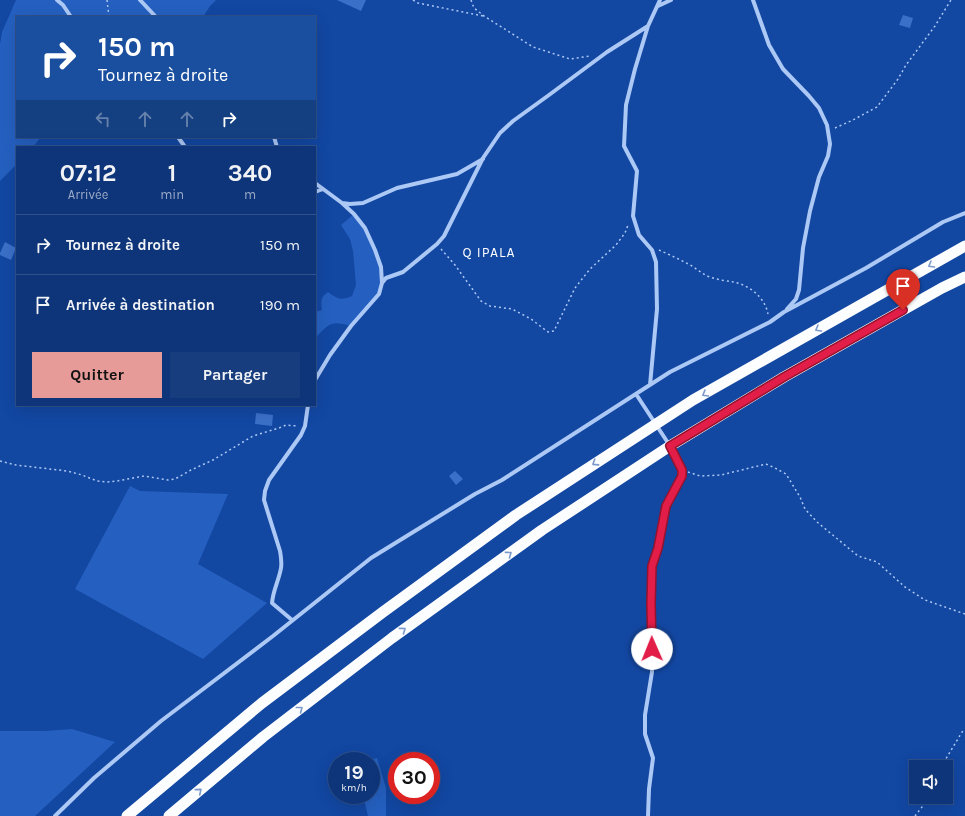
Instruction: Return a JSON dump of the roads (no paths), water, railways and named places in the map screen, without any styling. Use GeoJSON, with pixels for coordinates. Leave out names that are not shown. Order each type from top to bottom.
{"type":"FeatureCollection","features":[{"type":"Feature","properties":{"kind":"highway"},"geometry":{"type":"LineString","coordinates":[[127,816],[262,703],[516,515],[693,400],[965,246]]}},
{"type":"Feature","properties":{"kind":"highway"},"geometry":{"type":"LineString","coordinates":[[169,816],[263,737],[392,638],[542,530],[670,446],[784,377],[942,288],[965,277]]}},
{"type":"Feature","properties":{"kind":"street"},"geometry":{"type":"LineString","coordinates":[[57,0],[63,5],[70,16]]}},
{"type":"Feature","properties":{"kind":"street"},"geometry":{"type":"LineString","coordinates":[[140,0],[155,16]]}},
{"type":"Feature","properties":{"kind":"street"},"geometry":{"type":"LineString","coordinates":[[650,384],[657,309],[656,262],[652,250],[639,235],[633,216],[637,172],[624,146],[626,105],[648,26],[660,0]]}},
{"type":"Feature","properties":{"kind":"street"},"geometry":{"type":"LineString","coordinates":[[658,6],[671,0]]}},
{"type":"Feature","properties":{"kind":"street"},"geometry":{"type":"LineString","coordinates":[[753,0],[769,45],[783,69],[819,108],[827,125],[830,144],[828,156],[819,177],[810,211],[803,248],[799,290],[796,299],[784,312]]}},
{"type":"Feature","properties":{"kind":"street"},"geometry":{"type":"LineString","coordinates":[[382,283],[386,278],[403,272],[437,244],[444,236],[483,158],[500,133],[513,121],[607,52],[648,26]]}},
{"type":"Feature","properties":{"kind":"street"},"geometry":{"type":"LineString","coordinates":[[342,203],[363,203],[397,188],[457,174],[483,158]]}},
{"type":"Feature","properties":{"kind":"street"},"geometry":{"type":"LineString","coordinates":[[316,184],[342,203],[354,214],[365,228],[381,267],[382,283],[379,294],[351,326],[330,355],[316,378]]}},
{"type":"Feature","properties":{"kind":"street"},"geometry":{"type":"LineString","coordinates":[[316,192],[324,189]]}},
{"type":"Feature","properties":{"kind":"street"},"geometry":{"type":"LineString","coordinates":[[55,816],[94,778],[161,721],[371,558],[475,494],[502,480],[670,372],[770,322],[784,312],[866,268],[943,222],[965,213]]}},
{"type":"Feature","properties":{"kind":"street"},"geometry":{"type":"LineString","coordinates":[[636,394],[670,446],[682,470],[682,476],[666,506],[658,548],[652,566],[652,672],[645,715],[645,734],[653,758],[649,789],[648,816]]}},
{"type":"Feature","properties":{"kind":"street"},"geometry":{"type":"LineString","coordinates":[[292,620],[272,603],[272,595],[281,568],[281,559],[280,551],[264,500],[265,491],[269,480],[305,426],[308,406]]}},
{"type":"Feature","properties":{"kind":"district","name":"Q IPALA"},"geometry":{"type":"Point","coordinates":[489,252]}}]}
